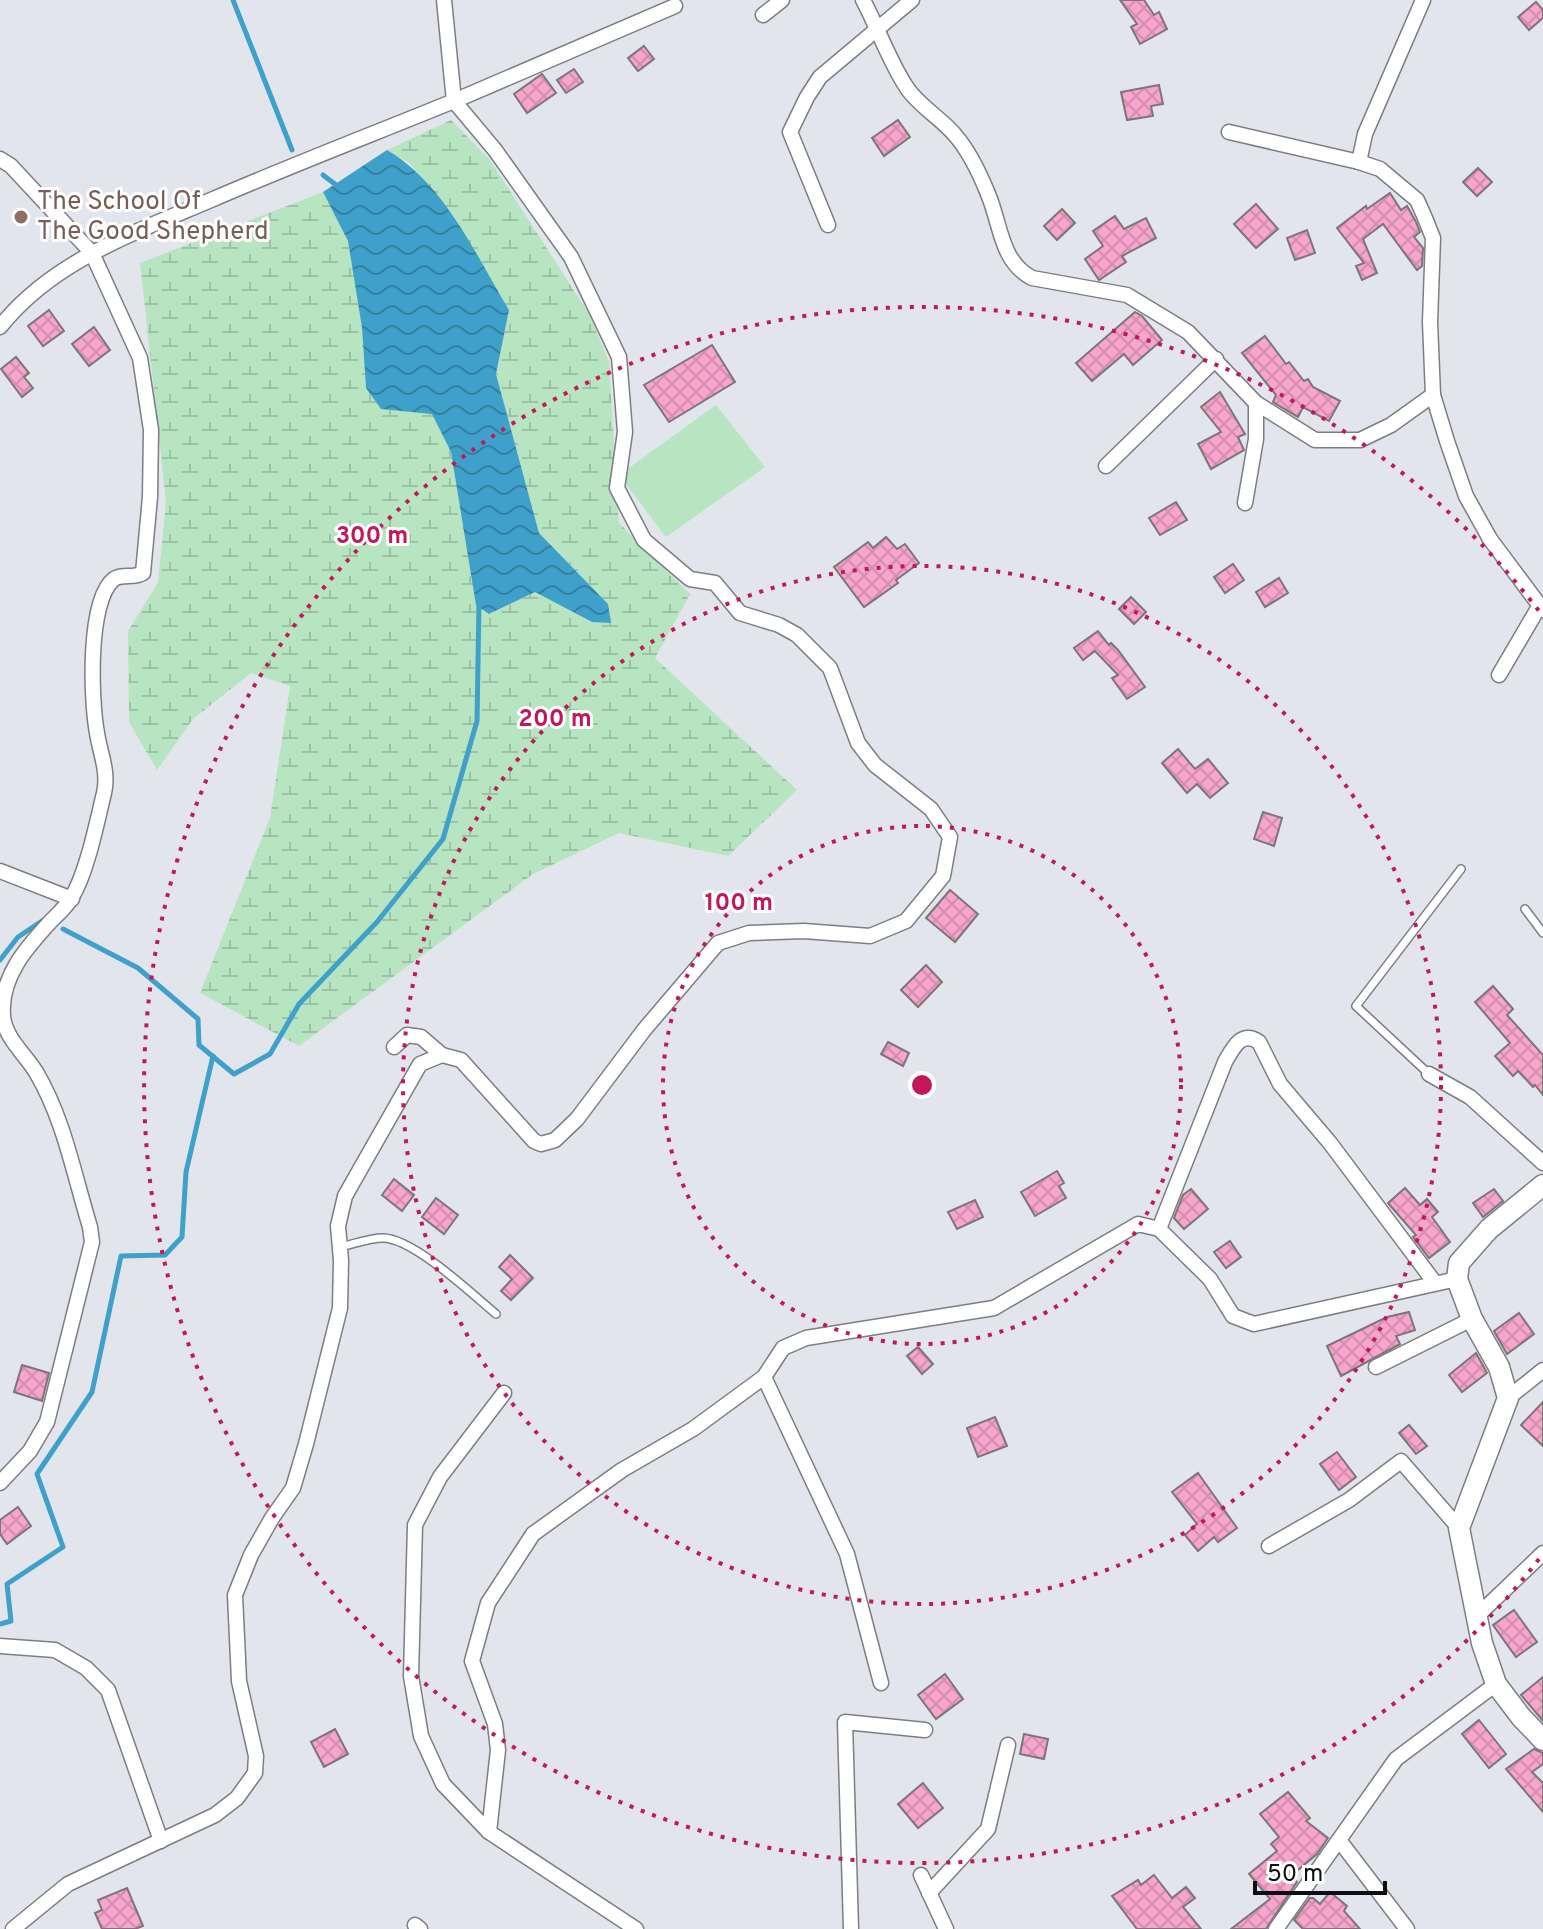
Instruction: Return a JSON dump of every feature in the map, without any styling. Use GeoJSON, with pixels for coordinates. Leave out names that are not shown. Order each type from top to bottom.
{"type":"FeatureCollection","features":[{"type":"Feature","properties":{"kind":"street"},"geometry":{"type":"LineString","coordinates":[[394,1047],[407,1035],[421,1037],[442,1055],[461,1060],[534,1141],[541,1144],[555,1140],[577,1119],[644,1030],[718,943],[763,932],[804,931],[870,936],[906,921],[943,876],[950,837],[931,809],[875,765],[858,743],[830,668],[797,635],[779,625],[740,613],[715,583],[690,579],[644,540],[617,488],[625,432],[619,357],[571,257],[504,162],[454,101],[444,0]]}},
{"type":"Feature","properties":{"kind":"street"},"geometry":{"type":"LineString","coordinates":[[763,15],[782,0]]}},
{"type":"Feature","properties":{"kind":"street"},"geometry":{"type":"LineString","coordinates":[[863,0],[908,89],[956,136],[974,165],[989,196],[1012,264],[1021,272],[1032,278],[1127,295],[1188,332],[1256,403],[1315,440],[1360,440],[1391,425],[1433,395]]}},
{"type":"Feature","properties":{"kind":"street"},"geometry":{"type":"LineString","coordinates":[[828,225],[790,132],[814,85],[877,27],[912,0]]}},
{"type":"Feature","properties":{"kind":"street"},"geometry":{"type":"LineString","coordinates":[[1359,162],[1365,134],[1423,0]]}},
{"type":"Feature","properties":{"kind":"street"},"geometry":{"type":"LineString","coordinates":[[0,327],[21,302],[92,253],[257,180],[454,101],[675,6]]}},
{"type":"Feature","properties":{"kind":"street"},"geometry":{"type":"LineString","coordinates":[[1229,132],[1380,169],[1417,200],[1433,238],[1430,322],[1433,395],[1466,496],[1490,539],[1541,607],[1499,675]]}},
{"type":"Feature","properties":{"kind":"street"},"geometry":{"type":"LineString","coordinates":[[0,159],[11,166],[92,253],[140,358],[151,430],[150,497],[143,573],[121,576],[109,585],[92,638],[96,731],[106,770],[105,788],[72,899],[14,966],[4,997],[3,1016],[9,1035],[37,1074],[60,1124],[92,1242],[47,1422],[30,1451],[0,1483]]}},
{"type":"Feature","properties":{"kind":"street"},"geometry":{"type":"LineString","coordinates":[[1106,466],[1216,359]]}},
{"type":"Feature","properties":{"kind":"street"},"geometry":{"type":"LineString","coordinates":[[1245,503],[1256,439],[1256,403]]}},
{"type":"Feature","properties":{"kind":"street"},"geometry":{"type":"LineString","coordinates":[[0,871],[72,899]]}},
{"type":"Feature","properties":{"kind":"street"},"geometry":{"type":"LineString","coordinates":[[1159,1229],[1225,1062],[1237,1043],[1248,1037],[1255,1038],[1280,1084],[1330,1143],[1435,1283]]}},
{"type":"Feature","properties":{"kind":"street"},"geometry":{"type":"LineString","coordinates":[[13,1929],[68,1884],[215,1815],[237,1798],[255,1773],[256,1756],[239,1681],[235,1595],[251,1555],[293,1488],[340,1308],[338,1226],[345,1196],[420,1064],[442,1055]]}},
{"type":"Feature","properties":{"kind":"street"},"geometry":{"type":"LineString","coordinates":[[1429,1074],[1470,1097],[1543,1163]]}},
{"type":"Feature","properties":{"kind":"street"},"geometry":{"type":"LineString","coordinates":[[1508,1398],[1499,1367],[1472,1319],[1457,1279],[1459,1263],[1489,1229],[1543,1185]]}},
{"type":"Feature","properties":{"kind":"street"},"geometry":{"type":"LineString","coordinates":[[489,1832],[498,1750],[495,1724],[472,1661],[488,1603],[533,1534],[622,1470],[693,1429],[764,1377],[783,1348],[806,1338],[994,1308],[1138,1224],[1159,1229],[1210,1279],[1233,1316],[1254,1324],[1457,1279]]}},
{"type":"Feature","properties":{"kind":"street"},"geometry":{"type":"LineString","coordinates":[[1376,1367],[1472,1319]]}},
{"type":"Feature","properties":{"kind":"street"},"geometry":{"type":"LineString","coordinates":[[1459,1528],[1508,1398],[1543,1370]]}},
{"type":"Feature","properties":{"kind":"street"},"geometry":{"type":"LineString","coordinates":[[764,1377],[847,1554],[881,1683]]}},
{"type":"Feature","properties":{"kind":"street"},"geometry":{"type":"LineString","coordinates":[[504,1393],[440,1477],[415,1525],[411,1676],[421,1736],[443,1784],[489,1832],[636,1929]]}},
{"type":"Feature","properties":{"kind":"street"},"geometry":{"type":"LineString","coordinates":[[1269,1546],[1349,1500],[1401,1461],[1459,1528],[1482,1643],[1496,1684],[1543,1740]]}},
{"type":"Feature","properties":{"kind":"street"},"geometry":{"type":"LineString","coordinates":[[1476,1617],[1543,1553]]}},
{"type":"Feature","properties":{"kind":"street"},"geometry":{"type":"LineString","coordinates":[[0,1646],[55,1650],[86,1668],[108,1690],[161,1841]]}},
{"type":"Feature","properties":{"kind":"street"},"geometry":{"type":"LineString","coordinates":[[1276,1929],[1396,1759],[1496,1684]]}},
{"type":"Feature","properties":{"kind":"street"},"geometry":{"type":"LineString","coordinates":[[851,1929],[845,1722],[925,1730]]}},
{"type":"Feature","properties":{"kind":"street"},"geometry":{"type":"LineString","coordinates":[[929,1893],[988,1829],[1008,1745]]}},
{"type":"Feature","properties":{"kind":"street"},"geometry":{"type":"LineString","coordinates":[[1339,1840],[1407,1929]]}},
{"type":"Feature","properties":{"kind":"street"},"geometry":{"type":"LineString","coordinates":[[921,1875],[946,1929]]}},
{"type":"Feature","properties":{"kind":"lane"},"geometry":{"type":"LineString","coordinates":[[1429,1074],[1356,1006],[1461,869]]}},
{"type":"Feature","properties":{"kind":"lane"},"geometry":{"type":"LineString","coordinates":[[1525,909],[1543,933]]}},
{"type":"Feature","properties":{"kind":"lane"},"geometry":{"type":"LineString","coordinates":[[340,1247],[384,1237],[396,1240],[421,1253],[496,1314]]}},
{"type":"Feature","properties":{"kind":"green space"},"geometry":{"type":"Polygon","coordinates":[[[451,120],[490,160],[589,314],[609,362],[619,523],[690,594],[655,658],[797,790],[728,856],[619,833],[533,874],[299,1046],[200,993],[270,818],[290,686],[251,673],[193,719],[157,770],[129,722],[128,631],[158,583],[166,502],[140,263],[323,192],[348,241],[362,328],[366,388],[381,409],[432,413],[451,452],[477,605],[490,614],[535,592],[592,622],[608,604],[539,533],[496,374],[509,310],[411,164],[387,150],[451,120]]]}},
{"type":"Feature","properties":{"kind":"green space"},"geometry":{"type":"Polygon","coordinates":[[[716,405],[765,467],[666,537],[619,475],[716,405]]]}},
{"type":"Feature","properties":{"kind":"water"},"geometry":{"type":"Polygon","coordinates":[[[387,150],[408,164],[442,201],[509,310],[496,374],[539,533],[608,604],[611,623],[592,622],[535,592],[489,614],[476,605],[451,452],[432,414],[381,409],[366,388],[362,328],[348,241],[323,192],[387,150]]]}},
{"type":"Feature","properties":{"kind":"building"},"geometry":{"type":"Polygon","coordinates":[[[1120,0],[1144,0],[1154,15],[1159,12],[1167,29],[1140,44],[1131,27],[1137,24],[1120,0]]]}},
{"type":"Feature","properties":{"kind":"building"},"geometry":{"type":"Polygon","coordinates":[[[1536,2],[1543,10],[1543,18],[1529,30],[1518,17],[1536,2]]]}},
{"type":"Feature","properties":{"kind":"building"},"geometry":{"type":"Polygon","coordinates":[[[644,46],[654,59],[638,71],[628,58],[644,46]]]}},
{"type":"Feature","properties":{"kind":"building"},"geometry":{"type":"Polygon","coordinates":[[[574,69],[583,82],[566,93],[557,80],[574,69]]]}},
{"type":"Feature","properties":{"kind":"building"},"geometry":{"type":"Polygon","coordinates":[[[542,74],[556,93],[527,113],[514,94],[542,74]]]}},
{"type":"Feature","properties":{"kind":"building"},"geometry":{"type":"Polygon","coordinates":[[[1159,85],[1163,104],[1151,106],[1153,116],[1127,120],[1121,92],[1159,85]]]}},
{"type":"Feature","properties":{"kind":"building"},"geometry":{"type":"Polygon","coordinates":[[[898,120],[910,137],[884,156],[872,138],[898,120]]]}},
{"type":"Feature","properties":{"kind":"building"},"geometry":{"type":"Polygon","coordinates":[[[1478,168],[1492,182],[1477,196],[1463,182],[1478,168]]]}},
{"type":"Feature","properties":{"kind":"building"},"geometry":{"type":"Polygon","coordinates":[[[1390,193],[1401,210],[1407,206],[1416,222],[1420,232],[1414,237],[1423,248],[1422,266],[1417,270],[1383,224],[1363,239],[1377,273],[1362,280],[1356,266],[1364,263],[1337,228],[1390,193]]]}},
{"type":"Feature","properties":{"kind":"building"},"geometry":{"type":"Polygon","coordinates":[[[1256,204],[1278,229],[1256,248],[1234,224],[1256,204]]]}},
{"type":"Feature","properties":{"kind":"building"},"geometry":{"type":"Polygon","coordinates":[[[1062,209],[1075,223],[1057,240],[1044,226],[1062,209]]]}},
{"type":"Feature","properties":{"kind":"building"},"geometry":{"type":"Polygon","coordinates":[[[1115,216],[1124,229],[1146,218],[1156,238],[1122,256],[1126,262],[1099,280],[1085,259],[1103,246],[1093,231],[1115,216]]]}},
{"type":"Feature","properties":{"kind":"building"},"geometry":{"type":"Polygon","coordinates":[[[1307,230],[1315,253],[1295,260],[1287,238],[1307,230]]]}},
{"type":"Feature","properties":{"kind":"building"},"geometry":{"type":"Polygon","coordinates":[[[49,310],[64,331],[43,346],[28,326],[49,310]]]}},
{"type":"Feature","properties":{"kind":"building"},"geometry":{"type":"Polygon","coordinates":[[[1135,312],[1162,340],[1133,365],[1124,354],[1092,381],[1076,363],[1135,312]]]}},
{"type":"Feature","properties":{"kind":"building"},"geometry":{"type":"Polygon","coordinates":[[[94,327],[110,350],[89,366],[72,344],[94,327]]]}},
{"type":"Feature","properties":{"kind":"building"},"geometry":{"type":"Polygon","coordinates":[[[1265,336],[1286,364],[1289,362],[1304,381],[1308,379],[1313,387],[1340,401],[1329,421],[1303,407],[1298,417],[1273,402],[1276,395],[1242,353],[1265,336]]]}},
{"type":"Feature","properties":{"kind":"building"},"geometry":{"type":"Polygon","coordinates":[[[712,345],[735,382],[669,422],[644,385],[712,345]]]}},
{"type":"Feature","properties":{"kind":"building"},"geometry":{"type":"Polygon","coordinates":[[[16,357],[29,373],[24,377],[33,388],[22,397],[1,369],[16,357]]]}},
{"type":"Feature","properties":{"kind":"building"},"geometry":{"type":"Polygon","coordinates":[[[1220,392],[1245,434],[1238,437],[1244,450],[1211,469],[1198,444],[1221,432],[1201,407],[1220,392]]]}},
{"type":"Feature","properties":{"kind":"building"},"geometry":{"type":"Polygon","coordinates":[[[1176,502],[1187,520],[1160,535],[1149,518],[1176,502]]]}},
{"type":"Feature","properties":{"kind":"building"},"geometry":{"type":"Polygon","coordinates":[[[886,537],[897,549],[905,544],[919,563],[896,580],[898,583],[864,607],[834,567],[868,542],[873,548],[886,537]]]}},
{"type":"Feature","properties":{"kind":"building"},"geometry":{"type":"Polygon","coordinates":[[[1233,564],[1244,580],[1225,593],[1214,577],[1233,564]]]}},
{"type":"Feature","properties":{"kind":"building"},"geometry":{"type":"Polygon","coordinates":[[[1279,578],[1288,593],[1265,607],[1256,592],[1279,578]]]}},
{"type":"Feature","properties":{"kind":"building"},"geometry":{"type":"Polygon","coordinates":[[[1131,597],[1146,612],[1134,624],[1119,609],[1131,597]]]}},
{"type":"Feature","properties":{"kind":"building"},"geometry":{"type":"Polygon","coordinates":[[[1098,631],[1109,645],[1111,643],[1118,650],[1145,687],[1127,699],[1112,678],[1118,675],[1095,651],[1083,660],[1074,648],[1098,631]]]}},
{"type":"Feature","properties":{"kind":"building"},"geometry":{"type":"Polygon","coordinates":[[[1178,749],[1195,769],[1208,759],[1228,783],[1210,798],[1197,784],[1187,793],[1162,763],[1178,749]]]}},
{"type":"Feature","properties":{"kind":"building"},"geometry":{"type":"Polygon","coordinates":[[[1263,812],[1282,818],[1274,846],[1254,839],[1263,812]]]}},
{"type":"Feature","properties":{"kind":"building"},"geometry":{"type":"Polygon","coordinates":[[[950,890],[978,914],[955,942],[926,918],[950,890]]]}},
{"type":"Feature","properties":{"kind":"building"},"geometry":{"type":"Polygon","coordinates":[[[926,965],[942,982],[918,1007],[901,990],[926,965]]]}},
{"type":"Feature","properties":{"kind":"building"},"geometry":{"type":"Polygon","coordinates":[[[1493,986],[1513,1009],[1507,1015],[1543,1055],[1543,1095],[1518,1071],[1513,1076],[1495,1056],[1510,1043],[1475,1002],[1493,986]]]}},
{"type":"Feature","properties":{"kind":"building"},"geometry":{"type":"Polygon","coordinates":[[[888,1042],[909,1053],[903,1066],[881,1054],[888,1042]]]}},
{"type":"Feature","properties":{"kind":"building"},"geometry":{"type":"Polygon","coordinates":[[[1057,1171],[1064,1183],[1059,1186],[1066,1198],[1035,1216],[1021,1192],[1057,1171]]]}},
{"type":"Feature","properties":{"kind":"building"},"geometry":{"type":"Polygon","coordinates":[[[394,1179],[414,1195],[402,1211],[382,1195],[394,1179]]]}},
{"type":"Feature","properties":{"kind":"building"},"geometry":{"type":"Polygon","coordinates":[[[1405,1188],[1420,1205],[1427,1199],[1438,1212],[1432,1217],[1450,1242],[1429,1258],[1413,1237],[1416,1235],[1388,1203],[1405,1188]]]}},
{"type":"Feature","properties":{"kind":"building"},"geometry":{"type":"Polygon","coordinates":[[[1191,1189],[1208,1209],[1184,1229],[1174,1218],[1183,1195],[1191,1189]]]}},
{"type":"Feature","properties":{"kind":"building"},"geometry":{"type":"Polygon","coordinates":[[[1494,1189],[1503,1201],[1483,1217],[1473,1203],[1494,1189]]]}},
{"type":"Feature","properties":{"kind":"building"},"geometry":{"type":"Polygon","coordinates":[[[436,1198],[458,1215],[444,1234],[422,1217],[436,1198]]]}},
{"type":"Feature","properties":{"kind":"building"},"geometry":{"type":"Polygon","coordinates":[[[975,1200],[983,1217],[957,1229],[948,1212],[975,1200]]]}},
{"type":"Feature","properties":{"kind":"building"},"geometry":{"type":"Polygon","coordinates":[[[1230,1241],[1241,1257],[1226,1268],[1214,1252],[1230,1241]]]}},
{"type":"Feature","properties":{"kind":"building"},"geometry":{"type":"Polygon","coordinates":[[[510,1255],[533,1278],[511,1300],[501,1291],[512,1279],[499,1267],[510,1255]]]}},
{"type":"Feature","properties":{"kind":"building"},"geometry":{"type":"Polygon","coordinates":[[[1409,1312],[1415,1330],[1396,1336],[1400,1344],[1341,1376],[1327,1346],[1387,1317],[1409,1312]]]}},
{"type":"Feature","properties":{"kind":"building"},"geometry":{"type":"Polygon","coordinates":[[[1519,1313],[1534,1334],[1507,1354],[1494,1331],[1519,1313]]]}},
{"type":"Feature","properties":{"kind":"building"},"geometry":{"type":"Polygon","coordinates":[[[918,1347],[933,1364],[922,1374],[907,1356],[918,1347]]]}},
{"type":"Feature","properties":{"kind":"building"},"geometry":{"type":"Polygon","coordinates":[[[1476,1353],[1487,1373],[1462,1392],[1449,1375],[1476,1353]]]}},
{"type":"Feature","properties":{"kind":"building"},"geometry":{"type":"Polygon","coordinates":[[[22,1365],[49,1373],[42,1401],[14,1392],[22,1365]]]}},
{"type":"Feature","properties":{"kind":"building"},"geometry":{"type":"Polygon","coordinates":[[[1543,1402],[1543,1446],[1521,1425],[1543,1402]]]}},
{"type":"Feature","properties":{"kind":"building"},"geometry":{"type":"Polygon","coordinates":[[[995,1417],[1007,1446],[978,1457],[967,1428],[995,1417]]]}},
{"type":"Feature","properties":{"kind":"building"},"geometry":{"type":"Polygon","coordinates":[[[1409,1425],[1427,1446],[1416,1454],[1399,1433],[1409,1425]]]}},
{"type":"Feature","properties":{"kind":"building"},"geometry":{"type":"Polygon","coordinates":[[[1337,1452],[1356,1477],[1339,1490],[1320,1464],[1337,1452]]]}},
{"type":"Feature","properties":{"kind":"building"},"geometry":{"type":"Polygon","coordinates":[[[1198,1473],[1237,1528],[1218,1542],[1214,1537],[1198,1551],[1185,1535],[1197,1524],[1172,1492],[1198,1473]]]}},
{"type":"Feature","properties":{"kind":"building"},"geometry":{"type":"Polygon","coordinates":[[[18,1507],[31,1526],[7,1544],[0,1534],[0,1520],[18,1507]]]}},
{"type":"Feature","properties":{"kind":"building"},"geometry":{"type":"Polygon","coordinates":[[[1514,1610],[1537,1642],[1516,1657],[1493,1625],[1514,1610]]]}},
{"type":"Feature","properties":{"kind":"building"},"geometry":{"type":"Polygon","coordinates":[[[945,1674],[963,1699],[936,1719],[918,1695],[945,1674]]]}},
{"type":"Feature","properties":{"kind":"building"},"geometry":{"type":"Polygon","coordinates":[[[1543,1677],[1543,1721],[1521,1695],[1543,1677]]]}},
{"type":"Feature","properties":{"kind":"building"},"geometry":{"type":"Polygon","coordinates":[[[1479,1720],[1506,1754],[1489,1768],[1462,1734],[1479,1720]]]}},
{"type":"Feature","properties":{"kind":"building"},"geometry":{"type":"Polygon","coordinates":[[[335,1729],[348,1754],[324,1767],[311,1742],[335,1729]]]}},
{"type":"Feature","properties":{"kind":"building"},"geometry":{"type":"Polygon","coordinates":[[[1024,1734],[1048,1739],[1044,1759],[1020,1754],[1024,1734]]]}},
{"type":"Feature","properties":{"kind":"building"},"geometry":{"type":"Polygon","coordinates":[[[1534,1749],[1543,1753],[1543,1764],[1532,1772],[1543,1783],[1543,1812],[1506,1769],[1534,1749]]]}},
{"type":"Feature","properties":{"kind":"building"},"geometry":{"type":"Polygon","coordinates":[[[923,1783],[943,1808],[918,1828],[898,1804],[923,1783]]]}},
{"type":"Feature","properties":{"kind":"building"},"geometry":{"type":"Polygon","coordinates":[[[1288,1792],[1310,1818],[1306,1821],[1328,1838],[1317,1854],[1291,1876],[1297,1882],[1266,1929],[1231,1929],[1270,1899],[1249,1874],[1277,1851],[1271,1844],[1279,1837],[1260,1814],[1288,1792]]]}},
{"type":"Feature","properties":{"kind":"building"},"geometry":{"type":"Polygon","coordinates":[[[1154,1875],[1172,1898],[1186,1887],[1195,1898],[1183,1907],[1201,1929],[1137,1929],[1112,1896],[1138,1880],[1141,1885],[1154,1875]]]}},
{"type":"Feature","properties":{"kind":"building"},"geometry":{"type":"Polygon","coordinates":[[[127,1888],[143,1926],[135,1929],[102,1929],[95,1913],[102,1910],[98,1900],[127,1888]]]}},
{"type":"Feature","properties":{"kind":"building"},"geometry":{"type":"Polygon","coordinates":[[[1330,1892],[1347,1906],[1344,1911],[1360,1929],[1303,1929],[1294,1920],[1310,1898],[1320,1904],[1330,1892]]]}},
{"type":"Feature","properties":{"kind":"waterway"},"geometry":{"type":"LineString","coordinates":[[233,0],[292,150]]}},
{"type":"Feature","properties":{"kind":"waterway"},"geometry":{"type":"LineString","coordinates":[[323,175],[340,188]]}},
{"type":"Feature","properties":{"kind":"waterway"},"geometry":{"type":"LineString","coordinates":[[63,929],[138,968],[198,1019],[199,1045],[234,1074],[270,1054],[299,1004],[377,922],[443,839],[477,721],[479,602]]}},
{"type":"Feature","properties":{"kind":"waterway"},"geometry":{"type":"LineString","coordinates":[[0,960],[18,937],[42,921]]}},
{"type":"Feature","properties":{"kind":"waterway"},"geometry":{"type":"LineString","coordinates":[[0,1624],[11,1621],[7,1584],[63,1547],[37,1474],[92,1392],[121,1256],[165,1255],[182,1237],[186,1172],[213,1056]]}},
{"type":"Feature","properties":{"kind":"place","name":"The School Of The Good Shepherd"},"geometry":{"type":"Point","coordinates":[21,217]}}]}
